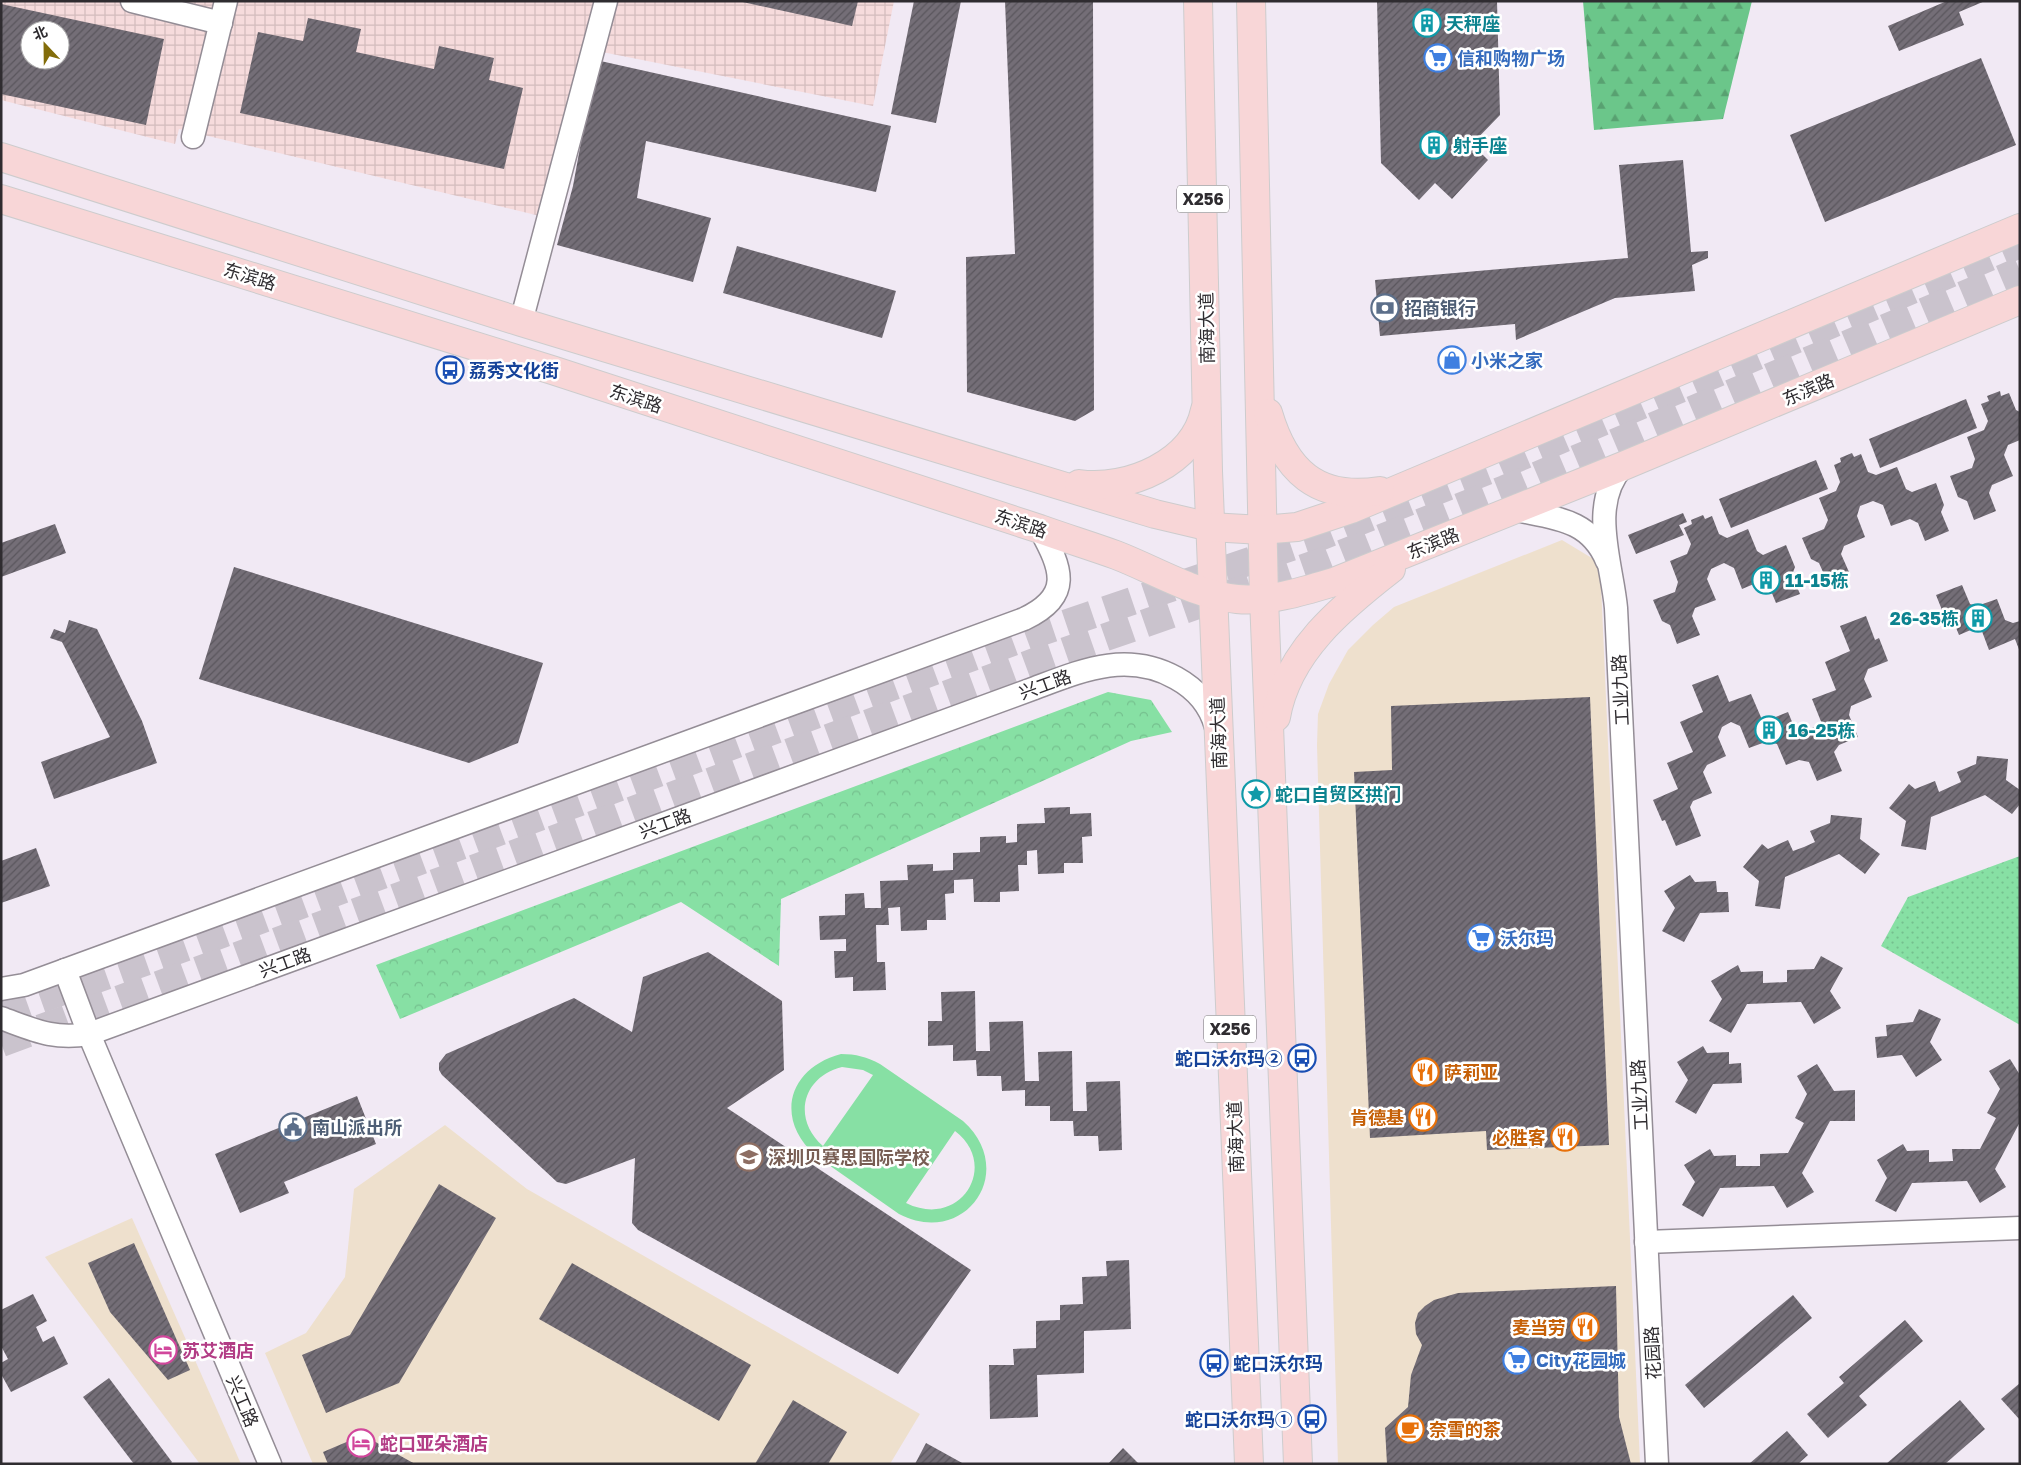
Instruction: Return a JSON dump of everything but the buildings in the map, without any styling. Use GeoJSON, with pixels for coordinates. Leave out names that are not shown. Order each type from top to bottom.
{"type":"FeatureCollection","features":[{"type":"Feature","properties":{"kind":"main road","name":"南海大道"},"geometry":{"type":"LineString","coordinates":[[1198,1],[1210,527],[1249,1464]]}},
{"type":"Feature","properties":{"kind":"main road","name":"X256"},"geometry":{"type":"LineString","coordinates":[[1251,1],[1261,374],[1264,598],[1298,1464]]}},
{"type":"Feature","properties":{"kind":"main road"},"geometry":{"type":"LineString","coordinates":[[1,156],[521,322],[1142,510],[1210,527],[1262,530],[1297,527],[1315,522],[1416,483],[2020,228]]}},
{"type":"Feature","properties":{"kind":"main road","name":"东滨路"},"geometry":{"type":"LineString","coordinates":[[1,199],[552,370],[1040,529],[1116,555],[1213,595],[1238,599],[1264,598],[1311,589],[1416,551],[2020,300]]}},
{"type":"Feature","properties":{"kind":"main road"},"geometry":{"type":"LineString","coordinates":[[1261,374],[1267,410],[1280,447],[1292,465],[1304,476],[1320,485],[1342,492],[1367,493],[1416,483]]}},
{"type":"Feature","properties":{"kind":"main road"},"geometry":{"type":"LineString","coordinates":[[1040,478],[1082,484],[1113,483],[1145,475],[1164,465],[1182,452],[1203,418],[1208,396]]}},
{"type":"Feature","properties":{"kind":"main road"},"geometry":{"type":"LineString","coordinates":[[1270,755],[1279,702],[1290,674],[1308,646],[1332,619],[1367,588],[1416,551]]}},
{"type":"Feature","properties":{"kind":"street"},"geometry":{"type":"LineString","coordinates":[[132,1],[221,23]]}},
{"type":"Feature","properties":{"kind":"street"},"geometry":{"type":"LineString","coordinates":[[193,137],[226,1]]}},
{"type":"Feature","properties":{"kind":"street"},"geometry":{"type":"LineString","coordinates":[[521,322],[606,1]]}},
{"type":"Feature","properties":{"kind":"street","name":"工业九路"},"geometry":{"type":"LineString","coordinates":[[1623,466],[1610,483],[1605,503],[1605,529],[1616,608],[1646,1242]]}},
{"type":"Feature","properties":{"kind":"street","name":"工业九路"},"geometry":{"type":"LineString","coordinates":[[1516,510],[1577,525],[1587,532],[1601,548],[1612,574]]}},
{"type":"Feature","properties":{"kind":"street"},"geometry":{"type":"LineString","coordinates":[[1,989],[24,985],[66,970],[1024,619],[1043,608],[1052,600],[1058,584],[1056,560],[1040,529]]}},
{"type":"Feature","properties":{"kind":"street","name":"兴工路"},"geometry":{"type":"LineString","coordinates":[[1,1018],[42,1033],[60,1037],[89,1034],[1097,667],[1122,663],[1147,666],[1168,673],[1186,684],[1205,702],[1213,717],[1218,734]]}},
{"type":"Feature","properties":{"kind":"street","name":"兴工路"},"geometry":{"type":"LineString","coordinates":[[66,970],[89,1034],[270,1464]]}},
{"type":"Feature","properties":{"kind":"street"},"geometry":{"type":"LineString","coordinates":[[1646,1242],[2020,1228]]}},
{"type":"Feature","properties":{"kind":"street","name":"花园路"},"geometry":{"type":"LineString","coordinates":[[1646,1242],[1657,1464]]}},
{"type":"Feature","properties":{"kind":"shaded area"},"geometry":{"type":"Polygon","coordinates":[[[1,1],[894,1],[873,106],[582,48],[540,216],[179,129],[175,144],[1,100],[1,1]]]}},
{"type":"Feature","properties":{"kind":"shaded area"},"geometry":{"type":"Polygon","coordinates":[[[1562,540],[1600,563],[1640,1464],[1338,1464],[1317,745],[1318,714],[1329,684],[1348,650],[1394,607],[1562,540]]]}},
{"type":"Feature","properties":{"kind":"shaded area"},"geometry":{"type":"Polygon","coordinates":[[[445,1125],[527,1189],[920,1414],[890,1464],[313,1464],[265,1353],[306,1333],[345,1277],[354,1189],[445,1125]]]}},
{"type":"Feature","properties":{"kind":"shaded area"},"geometry":{"type":"Polygon","coordinates":[[[132,1218],[241,1464],[200,1464],[45,1257],[132,1218]]]}},
{"type":"Feature","properties":{"kind":"green space"},"geometry":{"type":"Polygon","coordinates":[[[1583,1],[1752,1],[1723,119],[1594,130],[1583,1]]]}},
{"type":"Feature","properties":{"kind":"green space"},"geometry":{"type":"Polygon","coordinates":[[[1108,692],[1151,700],[1172,732],[1131,741],[781,899],[779,966],[681,902],[400,1019],[376,965],[1108,692]]]}},
{"type":"Feature","properties":{"kind":"green space"},"geometry":{"type":"Polygon","coordinates":[[[2020,856],[2020,1025],[1881,946],[1908,897],[2020,856]]]}},
{"type":"Feature","properties":{"kind":"green space"},"geometry":{"type":"Polygon","coordinates":[[[841,1054],[857,1055],[871,1059],[963,1121],[979,1141],[986,1161],[985,1181],[977,1199],[963,1213],[945,1221],[923,1222],[899,1214],[816,1156],[803,1142],[795,1126],[791,1111],[793,1096],[799,1083],[809,1071],[823,1061],[841,1054]],[[842,1067],[828,1072],[818,1080],[810,1089],[806,1100],[807,1124],[813,1135],[823,1146],[873,1075],[863,1070],[842,1067]],[[955,1131],[906,1203],[926,1209],[943,1208],[958,1201],[968,1190],[974,1176],[974,1160],[968,1145],[955,1131]]]}},
{"type":"Feature","properties":{"kind":"tunnel"},"geometry":{"type":"LineString","coordinates":[[1,1013],[198,943],[1032,635],[1312,540],[1492,469],[2020,244]]}},
{"type":"Feature","properties":{"kind":"tunnel"},"geometry":{"type":"LineString","coordinates":[[1,1043],[1040,660],[1321,562],[1505,489],[2020,271]]}},
{"type":"Feature","properties":{"kind":"place","name":"天秤座"},"geometry":{"type":"Point","coordinates":[1427,23]}},
{"type":"Feature","properties":{"kind":"place","name":"信和购物广场"},"geometry":{"type":"Point","coordinates":[1438,58]}},
{"type":"Feature","properties":{"kind":"place","name":"射手座"},"geometry":{"type":"Point","coordinates":[1434,145]}},
{"type":"Feature","properties":{"kind":"place","name":"招商银行"},"geometry":{"type":"Point","coordinates":[1385,308]}},
{"type":"Feature","properties":{"kind":"place","name":"小米之家"},"geometry":{"type":"Point","coordinates":[1452,360]}},
{"type":"Feature","properties":{"kind":"place","name":"荔秀文化街"},"geometry":{"type":"Point","coordinates":[450,370]}},
{"type":"Feature","properties":{"kind":"place","name":"11-15栋"},"geometry":{"type":"Point","coordinates":[1766,580]}},
{"type":"Feature","properties":{"kind":"place","name":"26-35栋"},"geometry":{"type":"Point","coordinates":[1978,618]}},
{"type":"Feature","properties":{"kind":"place","name":"16-25栋"},"geometry":{"type":"Point","coordinates":[1769,730]}},
{"type":"Feature","properties":{"kind":"place","name":"蛇口自贸区拱门"},"geometry":{"type":"Point","coordinates":[1256,794]}},
{"type":"Feature","properties":{"kind":"place","name":"沃尔玛"},"geometry":{"type":"Point","coordinates":[1481,938]}},
{"type":"Feature","properties":{"kind":"place","name":"蛇口沃尔玛②"},"geometry":{"type":"Point","coordinates":[1302,1058]}},
{"type":"Feature","properties":{"kind":"place","name":"萨莉亚"},"geometry":{"type":"Point","coordinates":[1425,1072]}},
{"type":"Feature","properties":{"kind":"place","name":"肯德基"},"geometry":{"type":"Point","coordinates":[1423,1117]}},
{"type":"Feature","properties":{"kind":"place","name":"南山派出所"},"geometry":{"type":"Point","coordinates":[293,1127]}},
{"type":"Feature","properties":{"kind":"place","name":"必胜客"},"geometry":{"type":"Point","coordinates":[1565,1137]}},
{"type":"Feature","properties":{"kind":"place","name":"深圳贝赛思国际学校"},"geometry":{"type":"Point","coordinates":[749,1157]}},
{"type":"Feature","properties":{"kind":"place","name":"麦当劳"},"geometry":{"type":"Point","coordinates":[1585,1327]}},
{"type":"Feature","properties":{"kind":"place","name":"苏艾酒店"},"geometry":{"type":"Point","coordinates":[163,1350]}},
{"type":"Feature","properties":{"kind":"place","name":"City花园城"},"geometry":{"type":"Point","coordinates":[1517,1360]}},
{"type":"Feature","properties":{"kind":"place","name":"蛇口沃尔玛"},"geometry":{"type":"Point","coordinates":[1214,1363]}},
{"type":"Feature","properties":{"kind":"place","name":"蛇口沃尔玛①"},"geometry":{"type":"Point","coordinates":[1312,1419]}},
{"type":"Feature","properties":{"kind":"place","name":"奈雪的茶"},"geometry":{"type":"Point","coordinates":[1410,1429]}},
{"type":"Feature","properties":{"kind":"place","name":"蛇口亚朵酒店"},"geometry":{"type":"Point","coordinates":[361,1443]}}]}
